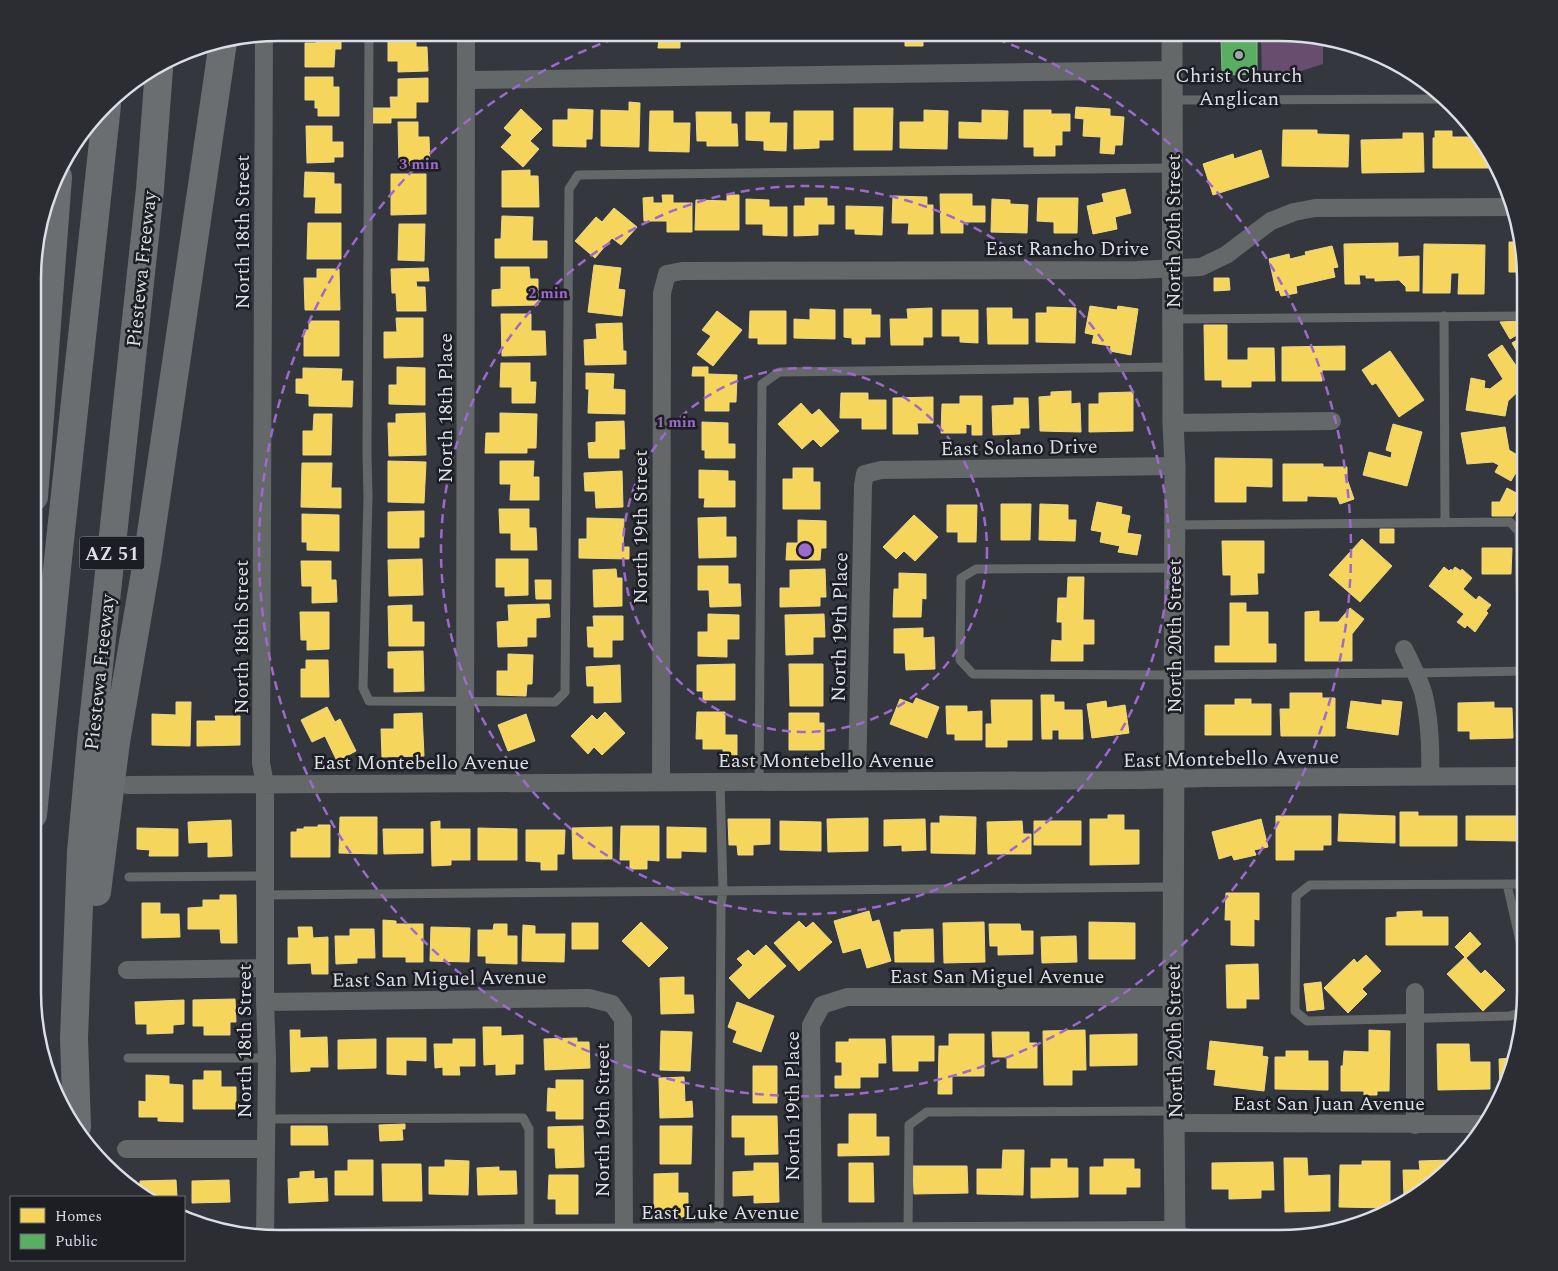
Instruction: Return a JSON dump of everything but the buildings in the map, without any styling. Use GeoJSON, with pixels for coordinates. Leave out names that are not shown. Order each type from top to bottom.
{"type":"FeatureCollection","features":[{"type":"Feature","properties":{"kind":"highway"},"geometry":{"type":"LineString","coordinates":[[74,1038],[91,989],[93,928],[100,853],[114,751],[147,561],[222,48]]}},
{"type":"Feature","properties":{"kind":"highway","name":"Piestewa Freeway"},"geometry":{"type":"LineString","coordinates":[[77,1117],[74,1038],[81,852],[89,759],[150,189],[159,74]]}},
{"type":"Feature","properties":{"kind":"highway","name":"AZ 51"},"geometry":{"type":"LineString","coordinates":[[41,740],[58,559],[106,116]]}},
{"type":"Feature","properties":{"kind":"highway"},"geometry":{"type":"LineString","coordinates":[[41,404],[57,195]]}},
{"type":"Feature","properties":{"kind":"street","name":"North 18th Place"},"geometry":{"type":"LineString","coordinates":[[465,783],[466,41]]}},
{"type":"Feature","properties":{"kind":"street","name":"North 20th Street"},"geometry":{"type":"LineString","coordinates":[[1172,41],[1173,422],[1175,466],[1173,779],[1175,1230]]}},
{"type":"Feature","properties":{"kind":"street","name":"North 18th Street"},"geometry":{"type":"LineString","coordinates":[[264,42],[261,763],[265,784],[265,1002],[267,1058],[265,1229]]}},
{"type":"Feature","properties":{"kind":"street"},"geometry":{"type":"LineString","coordinates":[[466,80],[1172,70]]}},
{"type":"Feature","properties":{"kind":"street","name":"East Rancho Drive"},"geometry":{"type":"LineString","coordinates":[[667,274],[682,272],[1201,267],[1226,255],[1271,221],[1294,212],[1315,208],[1505,207]]}},
{"type":"Feature","properties":{"kind":"street","name":"North 19th Street"},"geometry":{"type":"LineString","coordinates":[[661,781],[662,293],[667,274]]}},
{"type":"Feature","properties":{"kind":"street"},"geometry":{"type":"LineString","coordinates":[[1173,422],[1332,421]]}},
{"type":"Feature","properties":{"kind":"street","name":"East Solano Drive"},"geometry":{"type":"LineString","coordinates":[[865,474],[881,470],[1175,466]]}},
{"type":"Feature","properties":{"kind":"street","name":"North 19th Place"},"geometry":{"type":"LineString","coordinates":[[857,781],[863,485],[865,474]]}},
{"type":"Feature","properties":{"kind":"street"},"geometry":{"type":"LineString","coordinates":[[1404,649],[1416,673],[1422,691],[1429,729],[1430,777]]}},
{"type":"Feature","properties":{"kind":"street","name":"East Montebello Avenue"},"geometry":{"type":"LineString","coordinates":[[128,785],[1517,776]]}},
{"type":"Feature","properties":{"kind":"street"},"geometry":{"type":"LineString","coordinates":[[127,970],[265,968]]}},
{"type":"Feature","properties":{"kind":"street"},"geometry":{"type":"LineString","coordinates":[[1415,992],[1416,1125]]}},
{"type":"Feature","properties":{"kind":"street","name":"East San Miguel Avenue"},"geometry":{"type":"LineString","coordinates":[[822,1005],[847,997],[1173,997]]}},
{"type":"Feature","properties":{"kind":"street","name":"East San Miguel Avenue"},"geometry":{"type":"LineString","coordinates":[[265,1002],[589,998],[612,1004]]}},
{"type":"Feature","properties":{"kind":"street","name":"North 19th Street"},"geometry":{"type":"LineString","coordinates":[[612,1004],[623,1019],[624,1230]]}},
{"type":"Feature","properties":{"kind":"street","name":"North 19th Place"},"geometry":{"type":"LineString","coordinates":[[813,1230],[811,1025],[822,1005]]}},
{"type":"Feature","properties":{"kind":"street","name":"East San Juan Avenue"},"geometry":{"type":"LineString","coordinates":[[1174,1117],[1416,1125],[1477,1124]]}},
{"type":"Feature","properties":{"kind":"street"},"geometry":{"type":"LineString","coordinates":[[126,1149],[266,1149]]}},
{"type":"Feature","properties":{"kind":"lane"},"geometry":{"type":"LineString","coordinates":[[369,41],[368,497],[364,688],[369,701],[555,702],[565,692],[569,189],[578,175],[1172,168]]}},
{"type":"Feature","properties":{"kind":"lane"},"geometry":{"type":"LineString","coordinates":[[1173,100],[1435,99]]}},
{"type":"Feature","properties":{"kind":"lane"},"geometry":{"type":"LineString","coordinates":[[1444,316],[1445,522]]}},
{"type":"Feature","properties":{"kind":"lane"},"geometry":{"type":"LineString","coordinates":[[1174,319],[1517,316]]}},
{"type":"Feature","properties":{"kind":"lane"},"geometry":{"type":"LineString","coordinates":[[759,781],[762,384],[779,372],[1174,367]]}},
{"type":"Feature","properties":{"kind":"lane"},"geometry":{"type":"LineString","coordinates":[[1174,525],[1510,522],[1517,530]]}},
{"type":"Feature","properties":{"kind":"lane"},"geometry":{"type":"LineString","coordinates":[[1174,568],[976,569],[961,578],[960,660],[973,674],[1174,675],[1517,671]]}},
{"type":"Feature","properties":{"kind":"lane"},"geometry":{"type":"LineString","coordinates":[[719,1230],[721,905],[723,891],[720,781]]}},
{"type":"Feature","properties":{"kind":"lane"},"geometry":{"type":"LineString","coordinates":[[129,877],[265,876]]}},
{"type":"Feature","properties":{"kind":"lane"},"geometry":{"type":"LineString","coordinates":[[1507,884],[1517,928]]}},
{"type":"Feature","properties":{"kind":"lane"},"geometry":{"type":"LineString","coordinates":[[1516,1014],[1510,1016],[1415,1019],[1307,1020],[1295,1012],[1296,896],[1310,885],[1517,884]]}},
{"type":"Feature","properties":{"kind":"lane"},"geometry":{"type":"LineString","coordinates":[[265,895],[1173,887]]}},
{"type":"Feature","properties":{"kind":"lane"},"geometry":{"type":"LineString","coordinates":[[128,1058],[267,1058]]}},
{"type":"Feature","properties":{"kind":"lane"},"geometry":{"type":"LineString","coordinates":[[908,1230],[909,1125],[927,1112],[1174,1117]]}},
{"type":"Feature","properties":{"kind":"lane"},"geometry":{"type":"LineString","coordinates":[[266,1118],[523,1118],[529,1129],[529,1230]]}},
{"type":"Feature","properties":{"kind":"shaded area"},"geometry":{"type":"Polygon","coordinates":[[[1261,41],[1310,43],[1323,46],[1323,64],[1262,82],[1261,41]]]}},
{"type":"Feature","properties":{"kind":"place","name":"Christ Church Anglican"},"geometry":{"type":"Point","coordinates":[1239,55]}}]}
